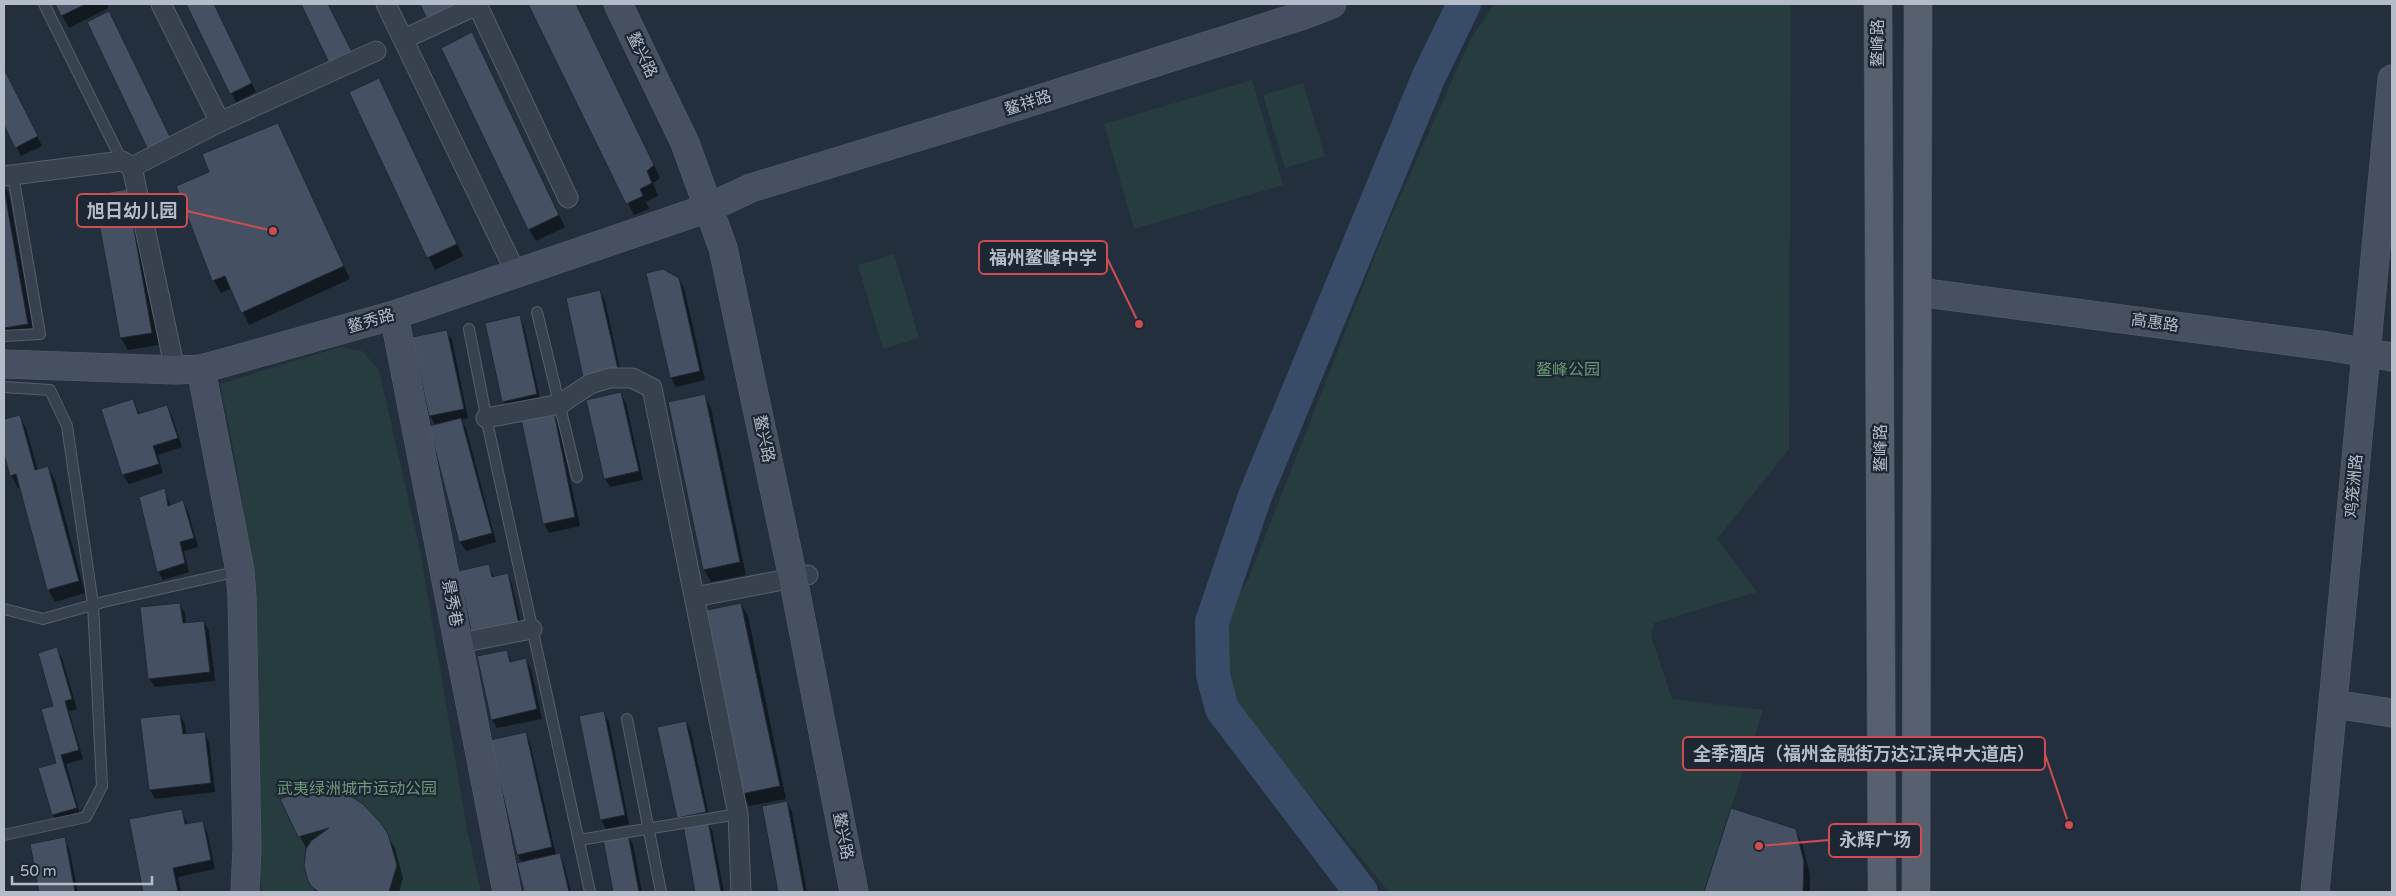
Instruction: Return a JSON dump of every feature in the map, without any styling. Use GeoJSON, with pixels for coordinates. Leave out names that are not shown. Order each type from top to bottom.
{"type":"FeatureCollection","features":[{"type":"Feature","properties":{"kind":"main road","name":"鳌峰路"},"geometry":{"type":"LineString","coordinates":[[1878,4],[1882,892]]}},
{"type":"Feature","properties":{"kind":"main road"},"geometry":{"type":"LineString","coordinates":[[1916,892],[1918,4]]}},
{"type":"Feature","properties":{"kind":"street"},"geometry":{"type":"LineString","coordinates":[[161,4],[220,122]]}},
{"type":"Feature","properties":{"kind":"street"},"geometry":{"type":"LineString","coordinates":[[386,4],[516,273]]}},
{"type":"Feature","properties":{"kind":"street"},"geometry":{"type":"LineString","coordinates":[[404,39],[477,4],[568,198]]}},
{"type":"Feature","properties":{"kind":"street","name":"鳌兴路"},"geometry":{"type":"LineString","coordinates":[[618,4],[716,204],[737,238],[801,577],[854,892]]}},
{"type":"Feature","properties":{"kind":"street","name":"鳌兴路"},"geometry":{"type":"LineString","coordinates":[[637,4],[703,139],[716,204]]}},
{"type":"Feature","properties":{"kind":"street","name":"鳌祥路"},"geometry":{"type":"LineString","coordinates":[[716,204],[751,188],[986,116],[1304,15],[1332,4]]}},
{"type":"Feature","properties":{"kind":"street"},"geometry":{"type":"LineString","coordinates":[[8,176],[127,164],[376,51]]}},
{"type":"Feature","properties":{"kind":"street","name":"鸡笼洲路"},"geometry":{"type":"LineString","coordinates":[[2315,892],[2334,704],[2380,354],[2392,79]]}},
{"type":"Feature","properties":{"kind":"street"},"geometry":{"type":"LineString","coordinates":[[127,164],[188,369],[240,571],[244,627],[247,848],[245,892]]}},
{"type":"Feature","properties":{"kind":"street","name":"鳌秀路"},"geometry":{"type":"LineString","coordinates":[[4,364],[188,369],[394,314],[716,204]]}},
{"type":"Feature","properties":{"kind":"street","name":"高惠路"},"geometry":{"type":"LineString","coordinates":[[1918,292],[2380,354]]}},
{"type":"Feature","properties":{"kind":"street","name":"景秀巷"},"geometry":{"type":"LineString","coordinates":[[394,314],[460,643],[507,892]]}},
{"type":"Feature","properties":{"kind":"street"},"geometry":{"type":"LineString","coordinates":[[486,418],[560,404],[590,384],[610,378],[632,378],[652,388],[738,814],[741,892]]}},
{"type":"Feature","properties":{"kind":"street"},"geometry":{"type":"LineString","coordinates":[[695,598],[801,577]]}},
{"type":"Feature","properties":{"kind":"street","name":"鳌兴路"},"geometry":{"type":"LineString","coordinates":[[801,577],[871,892]]}},
{"type":"Feature","properties":{"kind":"street"},"geometry":{"type":"LineString","coordinates":[[460,643],[532,629]]}},
{"type":"Feature","properties":{"kind":"street"},"geometry":{"type":"LineString","coordinates":[[2334,704],[2392,713]]}},
{"type":"Feature","properties":{"kind":"lane"},"geometry":{"type":"LineString","coordinates":[[44,4],[127,164]]}},
{"type":"Feature","properties":{"kind":"lane"},"geometry":{"type":"LineString","coordinates":[[4,336],[40,334],[8,176]]}},
{"type":"Feature","properties":{"kind":"lane"},"geometry":{"type":"LineString","coordinates":[[537,312],[577,477]]}},
{"type":"Feature","properties":{"kind":"lane"},"geometry":{"type":"LineString","coordinates":[[469,329],[486,418],[590,892]]}},
{"type":"Feature","properties":{"kind":"lane"},"geometry":{"type":"LineString","coordinates":[[4,387],[50,390],[67,426],[93,604],[102,786],[86,817],[4,835]]}},
{"type":"Feature","properties":{"kind":"lane"},"geometry":{"type":"LineString","coordinates":[[4,609],[44,619],[93,604],[240,571]]}},
{"type":"Feature","properties":{"kind":"lane"},"geometry":{"type":"LineString","coordinates":[[627,720],[661,892]]}},
{"type":"Feature","properties":{"kind":"lane"},"geometry":{"type":"LineString","coordinates":[[579,840],[738,814]]}},
{"type":"Feature","properties":{"kind":"green space","name":"鳌峰公园"},"geometry":{"type":"Polygon","coordinates":[[[1494,4],[1791,4],[1789,449],[1717,539],[1757,592],[1654,623],[1651,636],[1672,699],[1763,710],[1704,892],[1389,892],[1235,704],[1229,687],[1224,655],[1224,640],[1231,610],[1248,580],[1384,233],[1470,40],[1494,4]]]}},
{"type":"Feature","properties":{"kind":"green space"},"geometry":{"type":"Polygon","coordinates":[[[1252,80],[1283,185],[1134,229],[1104,124],[1252,80]]]}},
{"type":"Feature","properties":{"kind":"green space"},"geometry":{"type":"Polygon","coordinates":[[[1303,83],[1325,156],[1285,168],[1263,95],[1303,83]]]}},
{"type":"Feature","properties":{"kind":"green space"},"geometry":{"type":"Polygon","coordinates":[[[894,254],[919,338],[883,349],[858,265],[894,254]]]}},
{"type":"Feature","properties":{"kind":"green space","name":"武夷绿洲城市运动公园"},"geometry":{"type":"Polygon","coordinates":[[[340,347],[362,351],[379,370],[420,551],[467,829],[481,892],[262,892],[253,766],[248,556],[237,470],[220,384],[340,347]]]}},
{"type":"Feature","properties":{"kind":"building"},"geometry":{"type":"Polygon","coordinates":[[[55,4],[86,4],[61,16],[55,4]]]}},
{"type":"Feature","properties":{"kind":"building"},"geometry":{"type":"Polygon","coordinates":[[[186,4],[214,4],[252,83],[230,94],[186,4]]]}},
{"type":"Feature","properties":{"kind":"building"},"geometry":{"type":"Polygon","coordinates":[[[301,4],[328,4],[354,56],[331,67],[301,4]]]}},
{"type":"Feature","properties":{"kind":"building"},"geometry":{"type":"Polygon","coordinates":[[[420,4],[457,4],[427,19],[420,4]]]}},
{"type":"Feature","properties":{"kind":"building"},"geometry":{"type":"Polygon","coordinates":[[[528,4],[576,4],[654,165],[647,171],[652,183],[640,189],[643,196],[626,204],[528,4]]]}},
{"type":"Feature","properties":{"kind":"building"},"geometry":{"type":"Polygon","coordinates":[[[109,11],[172,141],[149,152],[87,22],[109,11]]]}},
{"type":"Feature","properties":{"kind":"building"},"geometry":{"type":"Polygon","coordinates":[[[472,32],[559,215],[528,230],[441,48],[472,32]]]}},
{"type":"Feature","properties":{"kind":"building"},"geometry":{"type":"Polygon","coordinates":[[[4,69],[38,136],[15,148],[4,125],[4,69]]]}},
{"type":"Feature","properties":{"kind":"building"},"geometry":{"type":"Polygon","coordinates":[[[379,78],[457,244],[427,258],[349,92],[379,78]]]}},
{"type":"Feature","properties":{"kind":"building"},"geometry":{"type":"Polygon","coordinates":[[[278,123],[344,266],[241,313],[225,276],[212,281],[176,186],[209,172],[202,154],[278,123]]]}},
{"type":"Feature","properties":{"kind":"building"},"geometry":{"type":"Polygon","coordinates":[[[4,188],[28,324],[4,328],[4,188]]]}},
{"type":"Feature","properties":{"kind":"building"},"geometry":{"type":"Polygon","coordinates":[[[127,189],[152,333],[120,338],[94,195],[127,189]]]}},
{"type":"Feature","properties":{"kind":"building"},"geometry":{"type":"Polygon","coordinates":[[[663,269],[679,278],[700,371],[670,378],[646,273],[663,269]]]}},
{"type":"Feature","properties":{"kind":"building"},"geometry":{"type":"Polygon","coordinates":[[[600,290],[618,369],[583,377],[566,298],[600,290]]]}},
{"type":"Feature","properties":{"kind":"building"},"geometry":{"type":"Polygon","coordinates":[[[520,315],[537,394],[502,402],[485,323],[520,315]]]}},
{"type":"Feature","properties":{"kind":"building"},"geometry":{"type":"Polygon","coordinates":[[[447,330],[464,409],[429,416],[412,337],[447,330]]]}},
{"type":"Feature","properties":{"kind":"building"},"geometry":{"type":"Polygon","coordinates":[[[621,392],[639,471],[604,479],[586,400],[621,392]]]}},
{"type":"Feature","properties":{"kind":"building"},"geometry":{"type":"Polygon","coordinates":[[[705,394],[740,562],[703,570],[668,402],[705,394]]]}},
{"type":"Feature","properties":{"kind":"building"},"geometry":{"type":"Polygon","coordinates":[[[133,399],[138,414],[167,405],[178,438],[153,446],[159,464],[122,475],[101,409],[133,399]]]}},
{"type":"Feature","properties":{"kind":"building"},"geometry":{"type":"Polygon","coordinates":[[[554,412],[575,517],[543,524],[521,419],[554,412]]]}},
{"type":"Feature","properties":{"kind":"building"},"geometry":{"type":"Polygon","coordinates":[[[20,415],[35,470],[48,466],[79,581],[47,590],[16,474],[10,476],[4,454],[4,419],[20,415]]]}},
{"type":"Feature","properties":{"kind":"building"},"geometry":{"type":"Polygon","coordinates":[[[461,418],[492,533],[459,542],[429,426],[461,418]]]}},
{"type":"Feature","properties":{"kind":"building"},"geometry":{"type":"Polygon","coordinates":[[[165,488],[168,506],[183,500],[194,538],[180,542],[185,563],[157,572],[139,497],[165,488]]]}},
{"type":"Feature","properties":{"kind":"building"},"geometry":{"type":"Polygon","coordinates":[[[489,564],[492,577],[508,573],[519,624],[472,635],[458,571],[489,564]]]}},
{"type":"Feature","properties":{"kind":"building"},"geometry":{"type":"Polygon","coordinates":[[[180,603],[183,623],[204,621],[210,672],[148,679],[140,607],[180,603]]]}},
{"type":"Feature","properties":{"kind":"building"},"geometry":{"type":"Polygon","coordinates":[[[741,603],[780,786],[741,794],[702,611],[741,603]]]}},
{"type":"Feature","properties":{"kind":"building"},"geometry":{"type":"Polygon","coordinates":[[[57,647],[72,699],[65,701],[79,750],[61,755],[77,808],[52,815],[38,768],[56,763],[41,709],[53,706],[38,653],[57,647]]]}},
{"type":"Feature","properties":{"kind":"building"},"geometry":{"type":"Polygon","coordinates":[[[507,650],[510,662],[526,658],[537,709],[491,720],[477,656],[507,650]]]}},
{"type":"Feature","properties":{"kind":"building"},"geometry":{"type":"Polygon","coordinates":[[[604,711],[625,815],[600,820],[579,716],[604,711]]]}},
{"type":"Feature","properties":{"kind":"building"},"geometry":{"type":"Polygon","coordinates":[[[180,714],[183,734],[205,732],[211,783],[149,790],[140,718],[180,714]]]}},
{"type":"Feature","properties":{"kind":"building"},"geometry":{"type":"Polygon","coordinates":[[[686,721],[706,812],[677,818],[657,727],[686,721]]]}},
{"type":"Feature","properties":{"kind":"building"},"geometry":{"type":"Polygon","coordinates":[[[526,732],[552,847],[517,855],[490,740],[526,732]]]}},
{"type":"Feature","properties":{"kind":"building"},"geometry":{"type":"Polygon","coordinates":[[[306,790],[336,791],[352,797],[363,804],[381,823],[388,834],[397,865],[389,892],[319,892],[312,887],[308,881],[304,866],[306,849],[311,841],[329,828],[298,837],[280,799],[306,790]]]}},
{"type":"Feature","properties":{"kind":"building"},"geometry":{"type":"Polygon","coordinates":[[[787,801],[804,892],[778,892],[762,806],[787,801]]]}},
{"type":"Feature","properties":{"kind":"building"},"geometry":{"type":"Polygon","coordinates":[[[1731,808],[1796,829],[1804,862],[1803,892],[1704,892],[1731,808]]]}},
{"type":"Feature","properties":{"kind":"building"},"geometry":{"type":"Polygon","coordinates":[[[182,809],[185,824],[203,821],[211,860],[173,868],[178,891],[143,892],[129,819],[182,809]]]}},
{"type":"Feature","properties":{"kind":"building"},"geometry":{"type":"Polygon","coordinates":[[[708,820],[721,892],[695,892],[683,825],[708,820]]]}},
{"type":"Feature","properties":{"kind":"building"},"geometry":{"type":"Polygon","coordinates":[[[628,834],[639,892],[613,892],[603,839],[628,834]]]}},
{"type":"Feature","properties":{"kind":"building"},"geometry":{"type":"Polygon","coordinates":[[[65,837],[75,892],[39,892],[30,844],[65,837]]]}},
{"type":"Feature","properties":{"kind":"building"},"geometry":{"type":"Polygon","coordinates":[[[560,853],[569,892],[524,892],[517,863],[560,853]]]}},
{"type":"Feature","properties":{"kind":"waterway"},"geometry":{"type":"LineString","coordinates":[[1361,892],[1222,709],[1213,675],[1212,622],[1255,496],[1429,76],[1464,4]]}},
{"type":"Feature","properties":{"kind":"place","name":"旭日幼儿园"},"geometry":{"type":"Point","coordinates":[273,231]}},
{"type":"Feature","properties":{"kind":"place","name":"福州鳌峰中学"},"geometry":{"type":"Point","coordinates":[1139,324]}},
{"type":"Feature","properties":{"kind":"place","name":"全季酒店（福州金融街万达江滨中大道店）"},"geometry":{"type":"Point","coordinates":[2069,825]}},
{"type":"Feature","properties":{"kind":"place","name":"永辉广场"},"geometry":{"type":"Point","coordinates":[1759,846]}}]}
